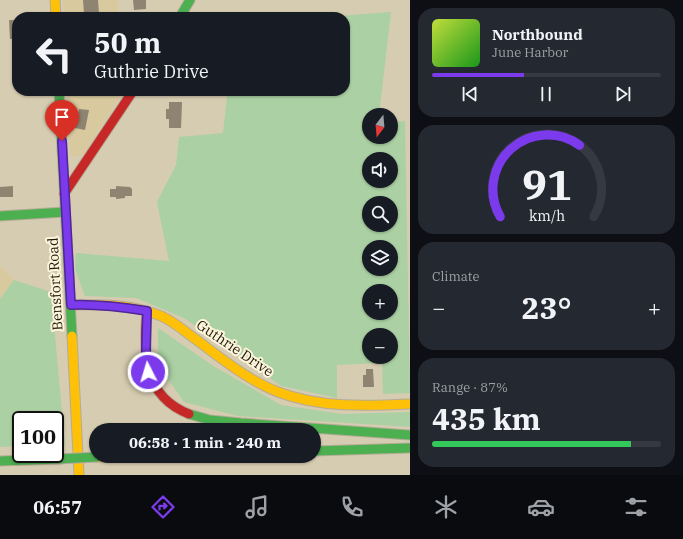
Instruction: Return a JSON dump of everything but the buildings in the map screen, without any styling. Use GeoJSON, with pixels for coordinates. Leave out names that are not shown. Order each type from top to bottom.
{"type":"FeatureCollection","features":[{"type":"Feature","properties":{"kind":"main road"},"geometry":{"type":"LineString","coordinates":[[55,0],[56,12]]}},
{"type":"Feature","properties":{"kind":"main road"},"geometry":{"type":"LineString","coordinates":[[183,12],[190,0]]}},
{"type":"Feature","properties":{"kind":"main road","name":"Bensfort Road"},"geometry":{"type":"LineString","coordinates":[[60,96],[79,475]]}},
{"type":"Feature","properties":{"kind":"main road"},"geometry":{"type":"LineString","coordinates":[[64,194],[130,96]]}},
{"type":"Feature","properties":{"kind":"main road"},"geometry":{"type":"LineString","coordinates":[[0,216],[65,212]]}},
{"type":"Feature","properties":{"kind":"main road","name":"Guthrie Drive"},"geometry":{"type":"LineString","coordinates":[[71,305],[83,304],[121,307],[147,311],[162,316],[262,385],[278,392],[304,400],[349,406],[410,404]]}},
{"type":"Feature","properties":{"kind":"main road"},"geometry":{"type":"LineString","coordinates":[[147,311],[146,350],[148,372],[153,385],[159,394],[181,411],[216,420],[241,423],[410,435]]}},
{"type":"Feature","properties":{"kind":"main road"},"geometry":{"type":"LineString","coordinates":[[321,451],[410,448]]}},
{"type":"Feature","properties":{"kind":"main road"},"geometry":{"type":"LineString","coordinates":[[0,461],[89,457]]}},
{"type":"Feature","properties":{"kind":"shaded area"},"geometry":{"type":"Polygon","coordinates":[[[63,0],[118,0],[118,12],[64,12],[63,0]]]}},
{"type":"Feature","properties":{"kind":"shaded area"},"geometry":{"type":"Polygon","coordinates":[[[67,96],[121,96],[83,155],[70,156],[67,96]]]}},
{"type":"Feature","properties":{"kind":"shaded area"},"geometry":{"type":"Polygon","coordinates":[[[0,265],[14,280],[0,299],[0,265]]]}},
{"type":"Feature","properties":{"kind":"green space"},"geometry":{"type":"Polygon","coordinates":[[[391,12],[380,108],[362,108],[362,144],[398,144],[398,122],[405,121],[410,393],[383,394],[382,364],[398,364],[398,328],[362,328],[362,364],[337,365],[337,398],[281,386],[184,318],[136,298],[85,296],[75,269],[76,253],[169,261],[157,202],[176,165],[179,137],[223,133],[227,96],[350,96],[350,15],[391,12]]]}},
{"type":"Feature","properties":{"kind":"green space"},"geometry":{"type":"Polygon","coordinates":[[[14,280],[51,292],[62,411],[12,411],[12,446],[0,447],[0,299],[14,280]]]}},
{"type":"Feature","properties":{"kind":"green space"},"geometry":{"type":"Polygon","coordinates":[[[158,328],[215,367],[281,405],[342,414],[410,412],[410,427],[238,416],[184,402],[158,365],[158,328]]]}},
{"type":"Feature","properties":{"kind":"traffic: fast"},"geometry":{"type":"LineString","coordinates":[[183,12],[190,0]]}},
{"type":"Feature","properties":{"kind":"traffic: fast"},"geometry":{"type":"LineString","coordinates":[[59,96],[72,336]]}},
{"type":"Feature","properties":{"kind":"traffic: fast"},"geometry":{"type":"LineString","coordinates":[[0,216],[65,212]]}},
{"type":"Feature","properties":{"kind":"traffic: fast"},"geometry":{"type":"LineString","coordinates":[[189,414],[210,420],[241,423],[410,435]]}},
{"type":"Feature","properties":{"kind":"traffic: fast"},"geometry":{"type":"LineString","coordinates":[[321,451],[410,448]]}},
{"type":"Feature","properties":{"kind":"traffic: fast"},"geometry":{"type":"LineString","coordinates":[[64,459],[89,457]]}},
{"type":"Feature","properties":{"kind":"traffic: fast"},"geometry":{"type":"LineString","coordinates":[[0,461],[12,461]]}},
{"type":"Feature","properties":{"kind":"traffic: slow"},"geometry":{"type":"LineString","coordinates":[[55,0],[56,12]]}},
{"type":"Feature","properties":{"kind":"traffic: slow"},"geometry":{"type":"LineString","coordinates":[[71,305],[128,307],[161,316],[170,320],[245,375],[278,392],[294,397],[310,401],[343,405],[410,404]]}},
{"type":"Feature","properties":{"kind":"traffic: slow"},"geometry":{"type":"LineString","coordinates":[[72,336],[79,475]]}},
{"type":"Feature","properties":{"kind":"traffic: jam"},"geometry":{"type":"LineString","coordinates":[[64,194],[130,96]]}},
{"type":"Feature","properties":{"kind":"traffic: jam"},"geometry":{"type":"LineString","coordinates":[[147,311],[145,342],[146,357],[149,372],[154,385],[162,396],[174,406],[189,414]]}},
{"type":"Feature","properties":{"kind":"route"},"geometry":{"type":"LineString","coordinates":[[62,141],[71,305],[83,304],[121,307],[147,311],[146,350],[148,372]]}}]}
